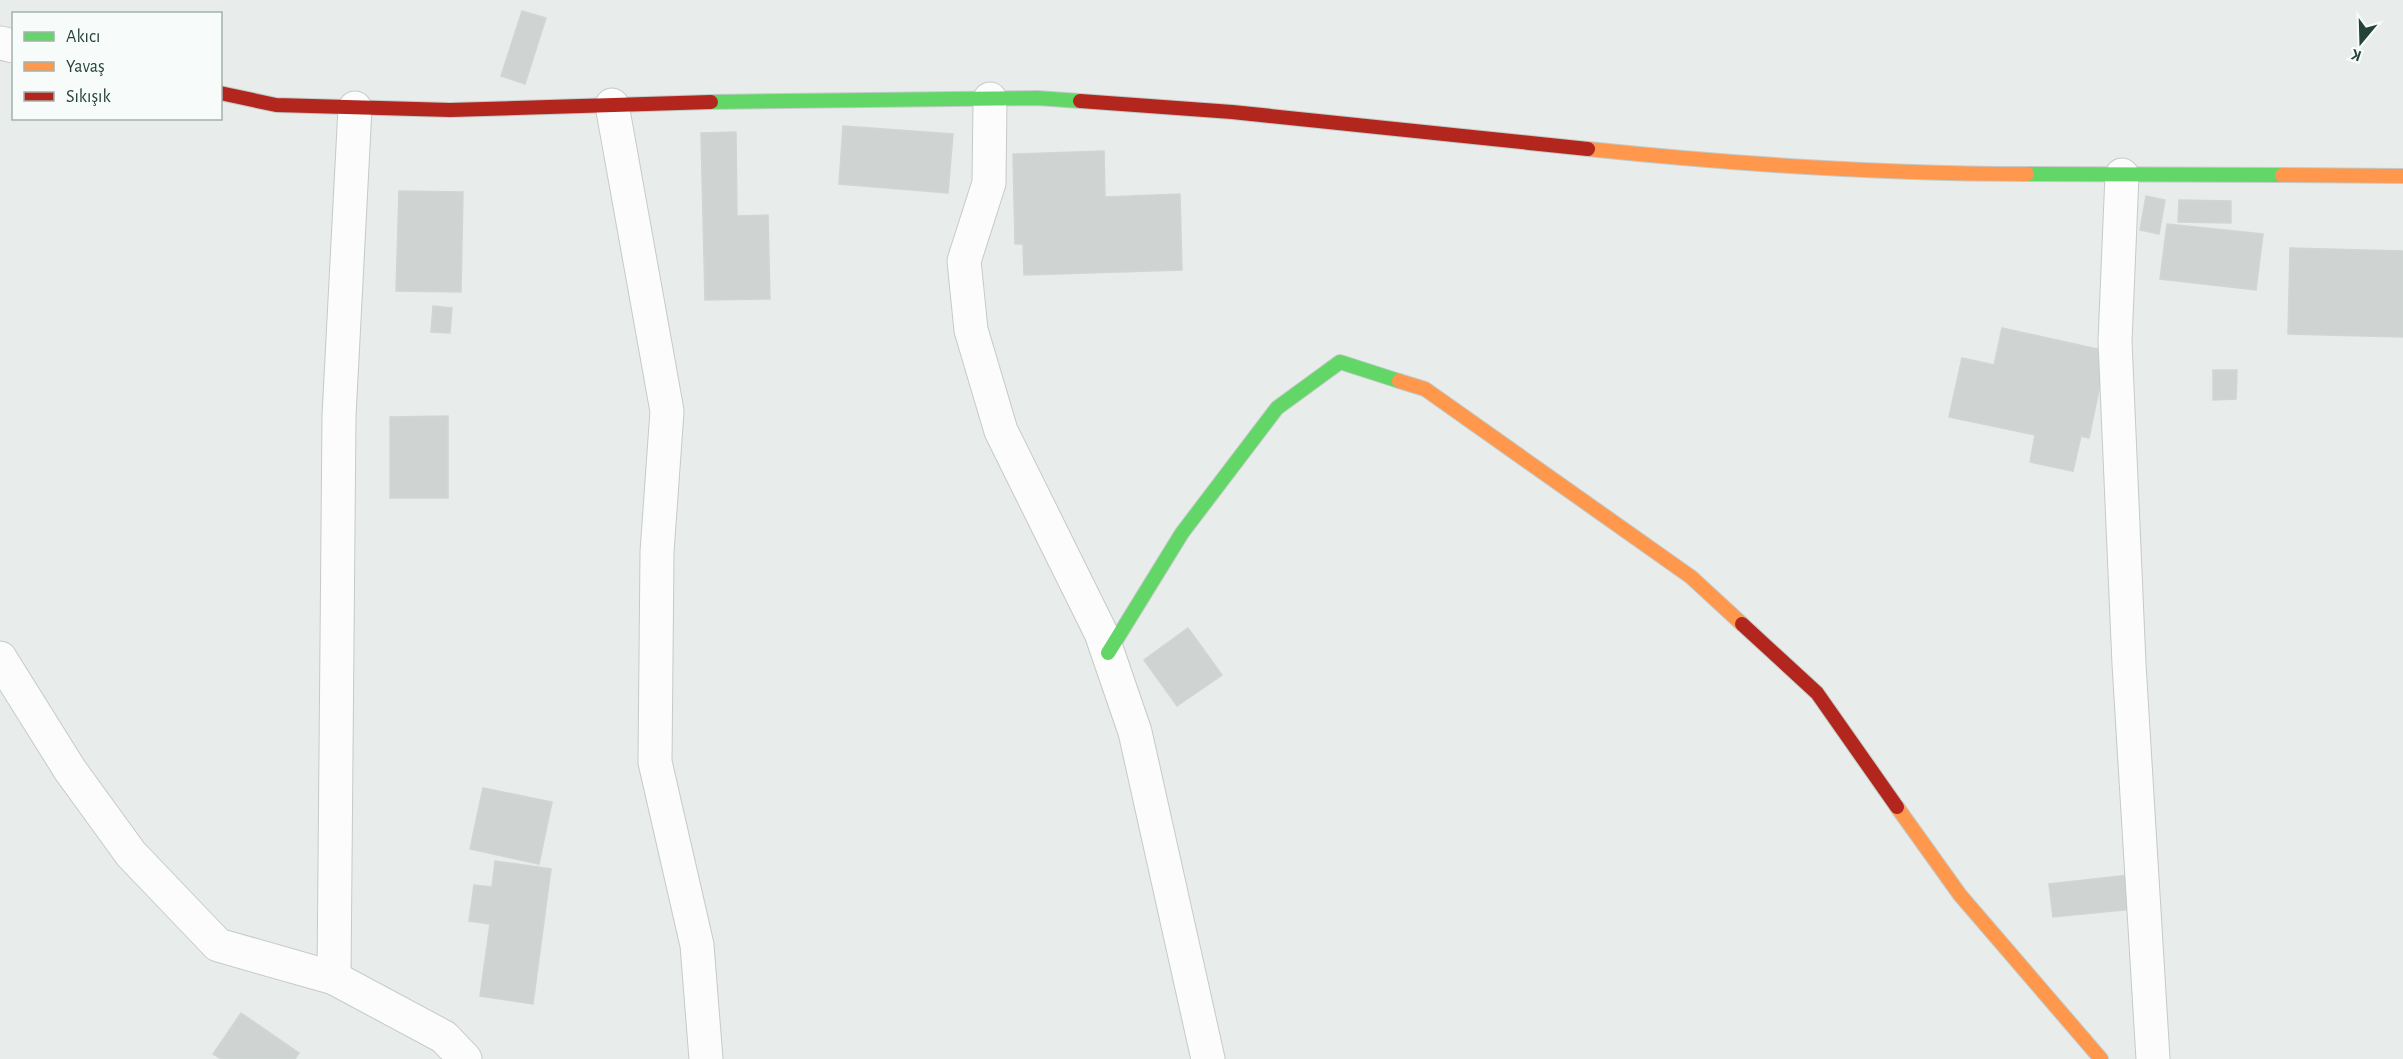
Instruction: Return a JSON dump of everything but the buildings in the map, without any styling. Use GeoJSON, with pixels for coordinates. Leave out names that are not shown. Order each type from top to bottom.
{"type":"FeatureCollection","features":[{"type":"Feature","properties":{"kind":"street"},"geometry":{"type":"LineString","coordinates":[[222,93],[276,105],[450,110],[1037,98],[1232,112],[1682,159],[1945,174],[2403,176]]}},
{"type":"Feature","properties":{"kind":"street"},"geometry":{"type":"LineString","coordinates":[[990,99],[989,183],[964,261],[971,330],[1001,430],[1095,623],[1108,653],[1135,732],[1208,1059]]}},
{"type":"Feature","properties":{"kind":"street"},"geometry":{"type":"LineString","coordinates":[[612,105],[667,411],[657,552],[655,762],[698,945],[706,1059]]}},
{"type":"Feature","properties":{"kind":"street"},"geometry":{"type":"LineString","coordinates":[[334,978],[339,416],[355,108]]}},
{"type":"Feature","properties":{"kind":"street"},"geometry":{"type":"LineString","coordinates":[[2122,175],[2115,340],[2130,675],[2153,1059]]}},
{"type":"Feature","properties":{"kind":"street"},"geometry":{"type":"LineString","coordinates":[[1108,653],[1182,533],[1277,408],[1340,362],[1425,389],[1691,577],[1817,693],[1960,895],[2101,1059]]}},
{"type":"Feature","properties":{"kind":"street"},"geometry":{"type":"LineString","coordinates":[[0,658],[70,770],[131,854],[218,945],[334,978],[444,1037],[465,1059]]}},
{"type":"Feature","properties":{"kind":"traffic: fast"},"geometry":{"type":"LineString","coordinates":[[711,102],[1037,98],[1080,101]]}},
{"type":"Feature","properties":{"kind":"traffic: fast"},"geometry":{"type":"LineString","coordinates":[[2027,174],[2282,175]]}},
{"type":"Feature","properties":{"kind":"traffic: fast"},"geometry":{"type":"LineString","coordinates":[[1108,653],[1182,533],[1277,408],[1340,362],[1399,381]]}},
{"type":"Feature","properties":{"kind":"traffic: slow"},"geometry":{"type":"LineString","coordinates":[[1588,149],[1807,167],[2027,174]]}},
{"type":"Feature","properties":{"kind":"traffic: slow"},"geometry":{"type":"LineString","coordinates":[[2282,175],[2403,176]]}},
{"type":"Feature","properties":{"kind":"traffic: slow"},"geometry":{"type":"LineString","coordinates":[[1399,381],[1425,389],[1691,577],[1742,624]]}},
{"type":"Feature","properties":{"kind":"traffic: slow"},"geometry":{"type":"LineString","coordinates":[[1897,807],[1960,895],[2101,1059]]}},
{"type":"Feature","properties":{"kind":"traffic: jam"},"geometry":{"type":"LineString","coordinates":[[222,93],[276,105],[450,110],[711,102]]}},
{"type":"Feature","properties":{"kind":"traffic: jam"},"geometry":{"type":"LineString","coordinates":[[1080,101],[1232,112],[1588,149]]}},
{"type":"Feature","properties":{"kind":"traffic: jam"},"geometry":{"type":"LineString","coordinates":[[1742,624],[1817,693],[1897,807]]}}]}
